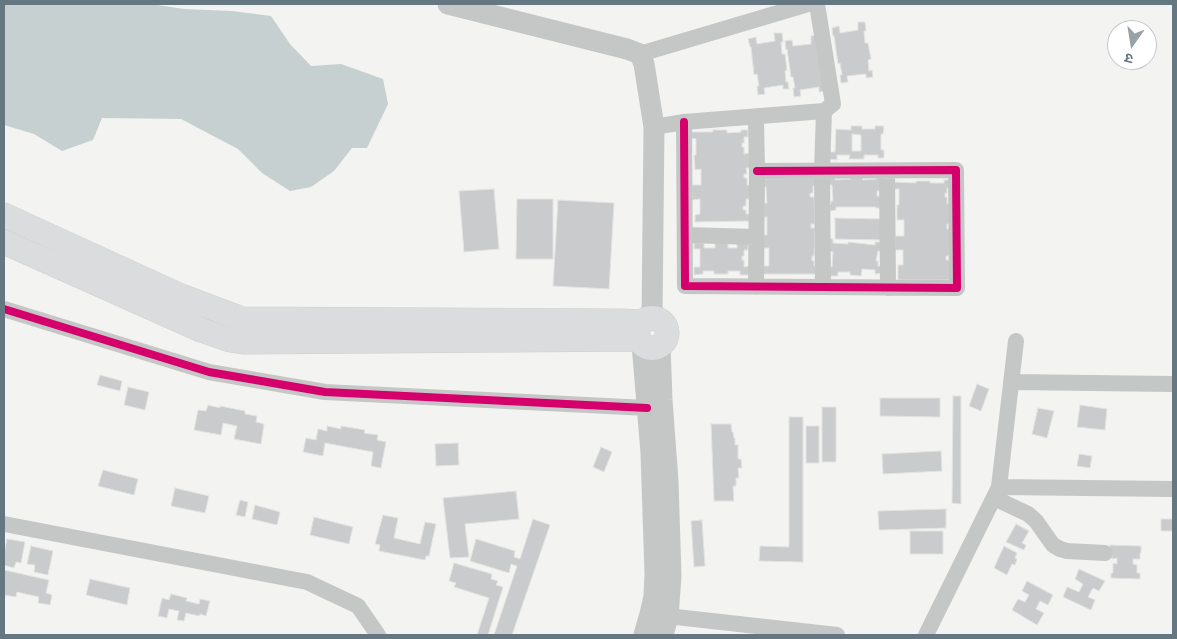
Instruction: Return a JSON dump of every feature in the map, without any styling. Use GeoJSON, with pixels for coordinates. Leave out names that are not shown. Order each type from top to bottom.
{"type":"FeatureCollection","features":[{"type":"Feature","properties":{"kind":"main road"},"geometry":{"type":"LineString","coordinates":[[4,215],[181,296],[242,319],[647,334]]}},
{"type":"Feature","properties":{"kind":"main road"},"geometry":{"type":"LineString","coordinates":[[4,242],[201,330],[242,342],[647,334]]}},
{"type":"Feature","properties":{"kind":"street"},"geometry":{"type":"LineString","coordinates":[[448,4],[627,49],[640,54],[808,4]]}},
{"type":"Feature","properties":{"kind":"street"},"geometry":{"type":"LineString","coordinates":[[654,127],[684,122],[756,118],[824,111],[833,104],[818,4]]}},
{"type":"Feature","properties":{"kind":"street"},"geometry":{"type":"LineString","coordinates":[[640,54],[644,64],[654,127],[647,334],[648,408],[655,574],[654,596],[661,622]]}},
{"type":"Feature","properties":{"kind":"street"},"geometry":{"type":"LineString","coordinates":[[823,287],[822,171],[824,111]]}},
{"type":"Feature","properties":{"kind":"street"},"geometry":{"type":"LineString","coordinates":[[756,118],[756,286]]}},
{"type":"Feature","properties":{"kind":"street"},"geometry":{"type":"LineString","coordinates":[[684,122],[685,286],[957,288],[956,170],[757,172]]}},
{"type":"Feature","properties":{"kind":"street"},"geometry":{"type":"LineString","coordinates":[[887,171],[888,288]]}},
{"type":"Feature","properties":{"kind":"street"},"geometry":{"type":"LineString","coordinates":[[685,235],[756,237]]}},
{"type":"Feature","properties":{"kind":"street"},"geometry":{"type":"LineString","coordinates":[[4,309],[209,372],[325,392],[648,408]]}},
{"type":"Feature","properties":{"kind":"street"},"geometry":{"type":"LineString","coordinates":[[644,635],[661,622],[671,576],[668,481],[662,400],[647,334]]}},
{"type":"Feature","properties":{"kind":"street"},"geometry":{"type":"LineString","coordinates":[[926,635],[997,492],[1016,341]]}},
{"type":"Feature","properties":{"kind":"street"},"geometry":{"type":"LineString","coordinates":[[1011,382],[1173,384]]}},
{"type":"Feature","properties":{"kind":"street"},"geometry":{"type":"LineString","coordinates":[[997,492],[1173,489]]}},
{"type":"Feature","properties":{"kind":"street"},"geometry":{"type":"LineString","coordinates":[[997,492],[1036,521],[1052,545],[1067,551],[1105,553]]}},
{"type":"Feature","properties":{"kind":"street"},"geometry":{"type":"LineString","coordinates":[[4,524],[307,582],[358,606],[378,635]]}},
{"type":"Feature","properties":{"kind":"street"},"geometry":{"type":"LineString","coordinates":[[661,622],[838,635]]}},
{"type":"Feature","properties":{"kind":"shaded area"},"geometry":{"type":"Polygon","coordinates":[[[4,4],[151,4],[184,9],[232,11],[271,16],[290,44],[311,66],[341,64],[383,79],[388,104],[367,148],[352,148],[334,171],[311,187],[290,191],[262,173],[238,149],[181,119],[102,118],[93,140],[62,151],[34,134],[4,125],[4,4]]]}},
{"type":"Feature","properties":{"kind":"building"},"geometry":{"type":"Polygon","coordinates":[[[858,22],[865,22],[865,43],[868,43],[871,59],[868,60],[869,71],[872,70],[873,77],[866,78],[866,74],[847,76],[848,82],[841,83],[840,75],[842,75],[840,63],[838,64],[832,28],[839,26],[840,33],[858,30],[858,22]]]}},
{"type":"Feature","properties":{"kind":"building"},"geometry":{"type":"Polygon","coordinates":[[[774,33],[782,33],[782,54],[785,54],[786,82],[788,82],[789,89],[783,89],[783,85],[764,88],[765,94],[758,95],[757,74],[754,75],[751,47],[748,39],[756,37],[757,44],[775,41],[774,33]]]}},
{"type":"Feature","properties":{"kind":"building"},"geometry":{"type":"Polygon","coordinates":[[[818,35],[826,91],[819,92],[819,87],[800,90],[801,96],[794,97],[793,88],[795,88],[793,77],[791,77],[785,41],[792,40],[793,46],[811,44],[811,36],[818,35]]]}},
{"type":"Feature","properties":{"kind":"building"},"geometry":{"type":"Polygon","coordinates":[[[851,126],[862,126],[862,129],[875,129],[875,126],[884,126],[883,134],[881,134],[881,150],[884,150],[884,158],[878,158],[878,155],[864,155],[864,159],[849,159],[850,155],[837,155],[837,160],[829,159],[829,152],[835,152],[836,129],[851,130],[851,126]],[[852,134],[852,151],[861,151],[861,135],[852,134]]]}},
{"type":"Feature","properties":{"kind":"building"},"geometry":{"type":"Polygon","coordinates":[[[713,130],[727,130],[727,133],[748,130],[748,137],[744,137],[742,147],[744,147],[744,154],[749,153],[750,168],[746,168],[747,174],[744,174],[744,178],[747,178],[747,185],[750,185],[750,199],[746,199],[746,206],[743,206],[743,210],[746,210],[746,214],[751,214],[751,221],[695,222],[695,215],[700,214],[700,199],[692,200],[692,185],[701,185],[701,169],[695,170],[696,139],[691,138],[691,132],[713,132],[713,130]]]}},
{"type":"Feature","properties":{"kind":"building"},"geometry":{"type":"Polygon","coordinates":[[[835,177],[835,180],[862,177],[863,180],[883,177],[880,191],[877,191],[877,196],[879,196],[885,208],[836,207],[836,210],[830,211],[829,205],[833,201],[832,185],[829,185],[828,178],[835,177]]]}},
{"type":"Feature","properties":{"kind":"building"},"geometry":{"type":"Polygon","coordinates":[[[816,178],[816,186],[813,186],[813,193],[810,193],[810,197],[814,197],[815,224],[811,224],[811,228],[815,228],[814,256],[812,256],[812,261],[814,261],[814,266],[819,266],[819,274],[763,274],[763,266],[769,266],[769,248],[762,248],[762,235],[767,235],[767,217],[764,217],[764,203],[767,203],[766,187],[764,186],[763,179],[816,178]]]}},
{"type":"Feature","properties":{"kind":"building"},"geometry":{"type":"Polygon","coordinates":[[[944,180],[951,180],[951,188],[947,188],[947,193],[945,193],[947,204],[952,204],[950,224],[947,224],[947,229],[950,229],[949,256],[946,256],[946,260],[949,260],[954,280],[898,280],[898,265],[903,265],[903,250],[895,250],[895,236],[904,236],[904,220],[897,220],[899,189],[894,189],[894,182],[916,183],[916,181],[930,181],[930,183],[944,183],[944,180]]]}},
{"type":"Feature","properties":{"kind":"building"},"geometry":{"type":"Polygon","coordinates":[[[494,189],[499,249],[464,252],[459,191],[494,189]]]}},
{"type":"Feature","properties":{"kind":"building"},"geometry":{"type":"Polygon","coordinates":[[[517,199],[553,199],[553,259],[516,259],[517,199]]]}},
{"type":"Feature","properties":{"kind":"building"},"geometry":{"type":"Polygon","coordinates":[[[558,200],[614,203],[609,289],[553,286],[558,200]]]}},
{"type":"Feature","properties":{"kind":"building"},"geometry":{"type":"Polygon","coordinates":[[[835,218],[882,219],[882,240],[835,239],[835,218]]]}},
{"type":"Feature","properties":{"kind":"building"},"geometry":{"type":"Polygon","coordinates":[[[827,238],[833,239],[833,243],[848,244],[848,242],[875,245],[875,242],[882,242],[882,251],[878,251],[876,261],[878,261],[878,266],[883,266],[883,273],[875,274],[875,270],[862,269],[861,276],[850,275],[850,272],[838,272],[838,276],[828,276],[829,266],[832,267],[833,252],[829,251],[827,238]]]}},
{"type":"Feature","properties":{"kind":"building"},"geometry":{"type":"Polygon","coordinates":[[[737,242],[748,242],[748,250],[744,250],[742,260],[744,260],[744,267],[750,266],[750,275],[740,275],[740,271],[728,271],[728,274],[714,274],[714,271],[703,271],[703,274],[694,275],[694,267],[700,267],[700,249],[694,249],[694,243],[704,243],[704,248],[715,248],[715,243],[728,243],[728,248],[737,248],[737,242]]]}},
{"type":"Feature","properties":{"kind":"building"},"geometry":{"type":"Polygon","coordinates":[[[100,375],[122,381],[120,391],[97,385],[100,375]]]}},
{"type":"Feature","properties":{"kind":"building"},"geometry":{"type":"Polygon","coordinates":[[[977,384],[989,389],[981,411],[969,406],[977,384]]]}},
{"type":"Feature","properties":{"kind":"building"},"geometry":{"type":"Polygon","coordinates":[[[128,387],[149,392],[145,410],[124,405],[128,387]]]}},
{"type":"Feature","properties":{"kind":"building"},"geometry":{"type":"Polygon","coordinates":[[[953,396],[961,396],[961,504],[952,503],[953,396]]]}},
{"type":"Feature","properties":{"kind":"building"},"geometry":{"type":"Polygon","coordinates":[[[880,398],[940,398],[940,417],[880,416],[880,398]]]}},
{"type":"Feature","properties":{"kind":"building"},"geometry":{"type":"Polygon","coordinates":[[[208,405],[245,411],[245,414],[257,416],[256,422],[264,424],[261,444],[234,439],[237,426],[223,423],[221,435],[194,430],[198,410],[206,411],[208,405]]]}},
{"type":"Feature","properties":{"kind":"building"},"geometry":{"type":"Polygon","coordinates":[[[1080,405],[1107,409],[1105,430],[1077,427],[1080,405]]]}},
{"type":"Feature","properties":{"kind":"building"},"geometry":{"type":"Polygon","coordinates":[[[822,407],[836,407],[836,462],[822,462],[822,407]]]}},
{"type":"Feature","properties":{"kind":"building"},"geometry":{"type":"Polygon","coordinates":[[[1038,408],[1054,411],[1047,438],[1032,434],[1038,408]]]}},
{"type":"Feature","properties":{"kind":"building"},"geometry":{"type":"Polygon","coordinates":[[[789,417],[803,417],[803,562],[759,561],[760,546],[789,547],[789,417]]]}},
{"type":"Feature","properties":{"kind":"building"},"geometry":{"type":"Polygon","coordinates":[[[711,424],[731,424],[735,445],[738,445],[738,459],[741,459],[742,468],[738,468],[739,478],[736,478],[736,486],[733,486],[734,501],[714,501],[711,424]]]}},
{"type":"Feature","properties":{"kind":"building"},"geometry":{"type":"Polygon","coordinates":[[[327,426],[341,429],[341,426],[365,430],[364,433],[378,435],[377,440],[386,442],[381,468],[371,466],[373,452],[325,443],[323,456],[303,452],[306,438],[316,440],[318,429],[327,431],[327,426]]]}},
{"type":"Feature","properties":{"kind":"building"},"geometry":{"type":"Polygon","coordinates":[[[806,426],[819,426],[819,463],[806,463],[806,426]]]}},
{"type":"Feature","properties":{"kind":"building"},"geometry":{"type":"Polygon","coordinates":[[[458,443],[459,465],[436,466],[435,444],[458,443]]]}},
{"type":"Feature","properties":{"kind":"building"},"geometry":{"type":"Polygon","coordinates":[[[601,447],[612,452],[604,472],[593,467],[601,447]]]}},
{"type":"Feature","properties":{"kind":"building"},"geometry":{"type":"Polygon","coordinates":[[[941,451],[942,471],[883,474],[882,454],[941,451]]]}},
{"type":"Feature","properties":{"kind":"building"},"geometry":{"type":"Polygon","coordinates":[[[1079,454],[1092,456],[1090,468],[1077,466],[1079,454]]]}},
{"type":"Feature","properties":{"kind":"building"},"geometry":{"type":"Polygon","coordinates":[[[103,470],[138,479],[134,495],[98,486],[103,470]]]}},
{"type":"Feature","properties":{"kind":"building"},"geometry":{"type":"Polygon","coordinates":[[[175,488],[209,496],[205,513],[171,506],[175,488]]]}},
{"type":"Feature","properties":{"kind":"building"},"geometry":{"type":"Polygon","coordinates":[[[516,491],[519,519],[465,524],[469,557],[450,558],[443,498],[516,491]]]}},
{"type":"Feature","properties":{"kind":"building"},"geometry":{"type":"Polygon","coordinates":[[[240,500],[248,502],[245,517],[236,515],[240,500]]]}},
{"type":"Feature","properties":{"kind":"building"},"geometry":{"type":"Polygon","coordinates":[[[255,505],[280,512],[277,525],[252,519],[255,505]]]}},
{"type":"Feature","properties":{"kind":"building"},"geometry":{"type":"Polygon","coordinates":[[[946,509],[946,528],[879,530],[878,511],[946,509]]]}},
{"type":"Feature","properties":{"kind":"building"},"geometry":{"type":"Polygon","coordinates":[[[383,515],[398,518],[394,538],[420,544],[425,522],[436,524],[429,556],[426,556],[425,560],[379,551],[380,545],[375,544],[383,515]]]}},
{"type":"Feature","properties":{"kind":"building"},"geometry":{"type":"Polygon","coordinates":[[[314,517],[353,527],[349,544],[310,535],[314,517]]]}},
{"type":"Feature","properties":{"kind":"building"},"geometry":{"type":"Polygon","coordinates":[[[533,519],[550,525],[512,635],[494,635],[517,566],[511,564],[509,573],[470,561],[476,539],[515,551],[514,557],[520,559],[533,519]]]}},
{"type":"Feature","properties":{"kind":"building"},"geometry":{"type":"Polygon","coordinates":[[[1161,519],[1173,519],[1173,531],[1161,531],[1161,519]]]}},
{"type":"Feature","properties":{"kind":"building"},"geometry":{"type":"Polygon","coordinates":[[[702,520],[705,566],[694,567],[691,521],[702,520]]]}},
{"type":"Feature","properties":{"kind":"building"},"geometry":{"type":"Polygon","coordinates":[[[1016,524],[1029,531],[1022,543],[1026,545],[1024,550],[1006,542],[1016,524]]]}},
{"type":"Feature","properties":{"kind":"building"},"geometry":{"type":"Polygon","coordinates":[[[910,531],[943,531],[943,554],[910,554],[910,531]]]}},
{"type":"Feature","properties":{"kind":"building"},"geometry":{"type":"Polygon","coordinates":[[[7,539],[25,542],[21,563],[16,562],[14,568],[4,565],[7,539]]]}},
{"type":"Feature","properties":{"kind":"building"},"geometry":{"type":"Polygon","coordinates":[[[1110,545],[1141,546],[1140,559],[1133,559],[1133,564],[1137,565],[1137,573],[1140,573],[1140,579],[1111,578],[1113,563],[1117,564],[1117,558],[1112,559],[1110,545]]]}},
{"type":"Feature","properties":{"kind":"building"},"geometry":{"type":"Polygon","coordinates":[[[31,546],[53,551],[48,575],[34,572],[35,565],[27,564],[31,546]]]}},
{"type":"Feature","properties":{"kind":"building"},"geometry":{"type":"Polygon","coordinates":[[[1004,546],[1017,553],[1015,565],[1012,564],[1007,575],[994,568],[1004,546]]]}},
{"type":"Feature","properties":{"kind":"building"},"geometry":{"type":"Polygon","coordinates":[[[454,563],[492,574],[491,579],[498,581],[496,585],[503,587],[488,635],[477,635],[489,598],[454,587],[456,583],[449,581],[454,563]]]}},
{"type":"Feature","properties":{"kind":"building"},"geometry":{"type":"Polygon","coordinates":[[[1079,569],[1105,581],[1099,591],[1093,588],[1088,597],[1095,600],[1091,610],[1063,597],[1067,587],[1079,592],[1083,584],[1075,579],[1079,569]]]}},
{"type":"Feature","properties":{"kind":"building"},"geometry":{"type":"Polygon","coordinates":[[[4,570],[49,580],[46,593],[52,595],[50,605],[38,603],[39,597],[17,592],[16,597],[4,595],[4,570]]]}},
{"type":"Feature","properties":{"kind":"building"},"geometry":{"type":"Polygon","coordinates":[[[90,579],[130,588],[127,605],[86,595],[90,579]]]}},
{"type":"Feature","properties":{"kind":"building"},"geometry":{"type":"Polygon","coordinates":[[[1027,581],[1053,595],[1048,605],[1040,601],[1036,609],[1044,613],[1037,625],[1012,610],[1018,599],[1025,602],[1029,595],[1022,591],[1027,581]]]}},
{"type":"Feature","properties":{"kind":"building"},"geometry":{"type":"Polygon","coordinates":[[[171,594],[187,598],[186,601],[199,604],[200,599],[210,601],[206,616],[186,613],[184,621],[177,620],[179,611],[169,609],[167,618],[158,616],[162,598],[169,600],[171,594]]]}},
{"type":"Feature","properties":{"kind":"cycle path"},"geometry":{"type":"LineString","coordinates":[[684,122],[685,286],[957,288],[956,170],[757,171]]}},
{"type":"Feature","properties":{"kind":"cycle path"},"geometry":{"type":"LineString","coordinates":[[4,309],[209,372],[325,392],[647,408]]}}]}
